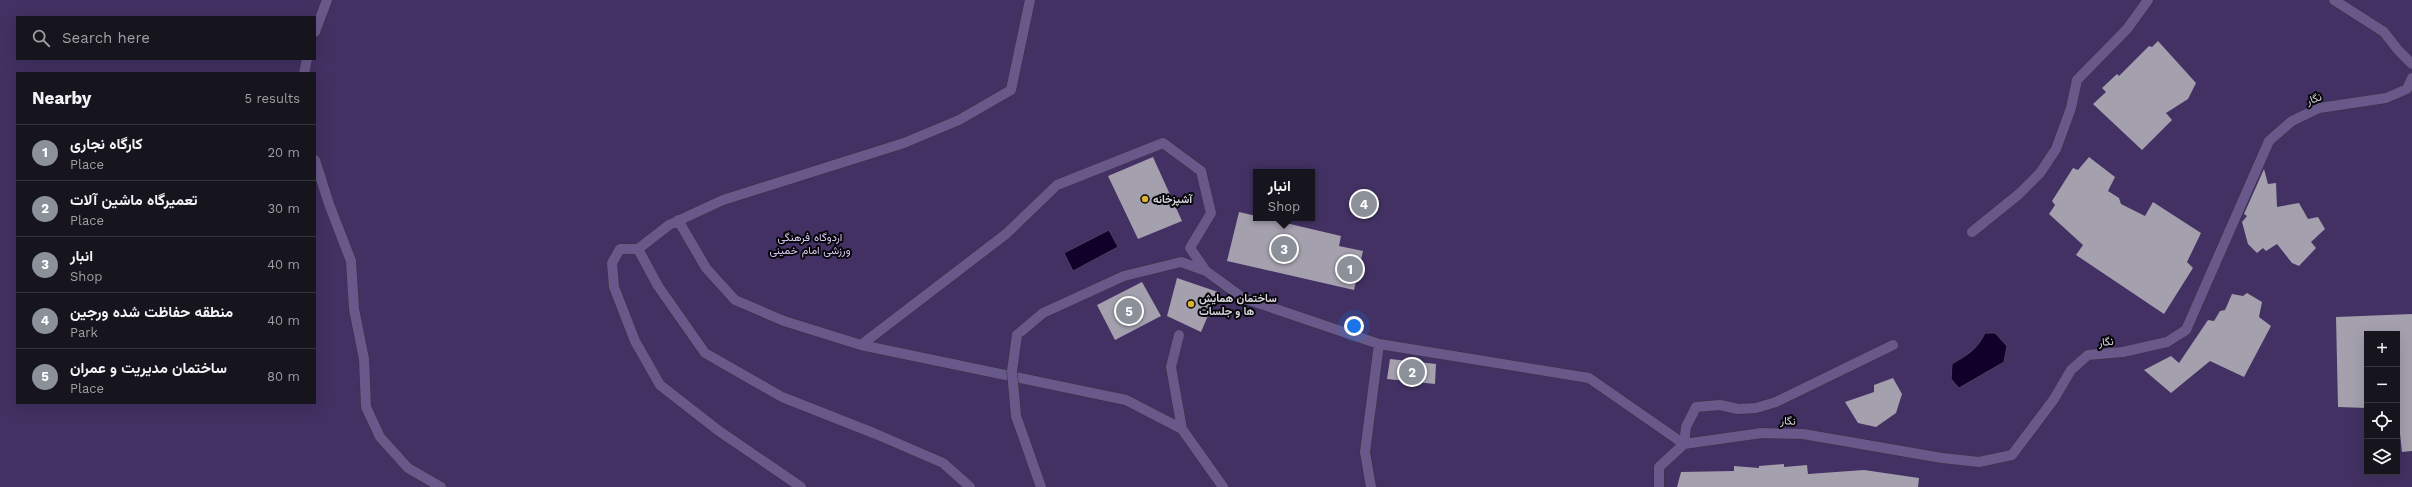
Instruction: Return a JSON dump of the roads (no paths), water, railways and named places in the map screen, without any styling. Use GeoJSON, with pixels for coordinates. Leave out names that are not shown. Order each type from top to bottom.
{"type":"FeatureCollection","features":[{"type":"Feature","properties":{"kind":"street"},"geometry":{"type":"LineString","coordinates":[[316,29],[327,0]]}},
{"type":"Feature","properties":{"kind":"street"},"geometry":{"type":"LineString","coordinates":[[801,487],[719,431],[660,385],[635,341],[614,287],[612,263],[620,249],[638,249],[669,225],[723,200],[904,143],[959,120],[1011,90],[1030,0]]}},
{"type":"Feature","properties":{"kind":"street"},"geometry":{"type":"LineString","coordinates":[[1972,232],[2019,194],[2040,173],[2056,149],[2071,108],[2077,80],[2127,29],[2148,0]]}},
{"type":"Feature","properties":{"kind":"street"},"geometry":{"type":"LineString","coordinates":[[2334,0],[2384,32],[2398,50],[2412,64]]}},
{"type":"Feature","properties":{"kind":"street"},"geometry":{"type":"LineString","coordinates":[[304,72],[307,60]]}},
{"type":"Feature","properties":{"kind":"street","name":"نگار"},"geometry":{"type":"LineString","coordinates":[[1893,345],[1776,402],[1756,408],[1738,409],[1720,404],[1696,407],[1686,427],[1684,444],[1762,433],[1803,434],[1942,458],[1979,462],[2012,455],[2054,400],[2071,370],[2088,355],[2123,352],[2167,342],[2186,330],[2269,141],[2292,121],[2318,108],[2386,98],[2407,89],[2412,78]]}},
{"type":"Feature","properties":{"kind":"street"},"geometry":{"type":"LineString","coordinates":[[861,345],[1006,234],[1057,185],[1163,144],[1201,171],[1211,213],[1190,248],[1206,270],[1243,298],[1378,344],[1589,378],[1684,444],[1659,467],[1659,487]]}},
{"type":"Feature","properties":{"kind":"street"},"geometry":{"type":"LineString","coordinates":[[316,163],[329,204],[351,261],[354,309],[364,359],[366,406],[380,437],[408,468],[441,487]]}},
{"type":"Feature","properties":{"kind":"street"},"geometry":{"type":"LineString","coordinates":[[678,220],[706,268],[735,300],[784,321],[861,345],[1126,400],[1182,429]]}},
{"type":"Feature","properties":{"kind":"street"},"geometry":{"type":"LineString","coordinates":[[638,249],[658,286],[705,353],[782,397],[876,434],[943,463],[970,487]]}},
{"type":"Feature","properties":{"kind":"street"},"geometry":{"type":"LineString","coordinates":[[1041,487],[1016,416],[1012,371],[1017,335],[1043,313],[1124,276],[1181,262],[1206,270]]}},
{"type":"Feature","properties":{"kind":"street"},"geometry":{"type":"LineString","coordinates":[[1179,335],[1171,367],[1182,429],[1223,487]]}},
{"type":"Feature","properties":{"kind":"street"},"geometry":{"type":"LineString","coordinates":[[1372,487],[1365,452],[1378,344]]}},
{"type":"Feature","properties":{"kind":"place","name":"آشپزخانه"},"geometry":{"type":"Point","coordinates":[1145,199]}},
{"type":"Feature","properties":{"kind":"place","name":"منطقه حفاظت شده ورجین"},"geometry":{"type":"Point","coordinates":[1364,204]}},
{"type":"Feature","properties":{"kind":"place","name":"انبار"},"geometry":{"type":"Point","coordinates":[1284,249]}},
{"type":"Feature","properties":{"kind":"place","name":"کارگاه نجاری"},"geometry":{"type":"Point","coordinates":[1350,269]}},
{"type":"Feature","properties":{"kind":"place","name":"ساختمان همایش ها و جلسات"},"geometry":{"type":"Point","coordinates":[1191,304]}},
{"type":"Feature","properties":{"kind":"place","name":"ساختمان مدیریت و عمران"},"geometry":{"type":"Point","coordinates":[1129,311]}},
{"type":"Feature","properties":{"kind":"place","name":"تعمیرگاه ماشین آلات"},"geometry":{"type":"Point","coordinates":[1412,372]}},
{"type":"Feature","properties":{"kind":"park label","name":"اردوگاه فرهنگی ورزشی امام خمینی"},"geometry":{"type":"Point","coordinates":[810,243]}}]}
